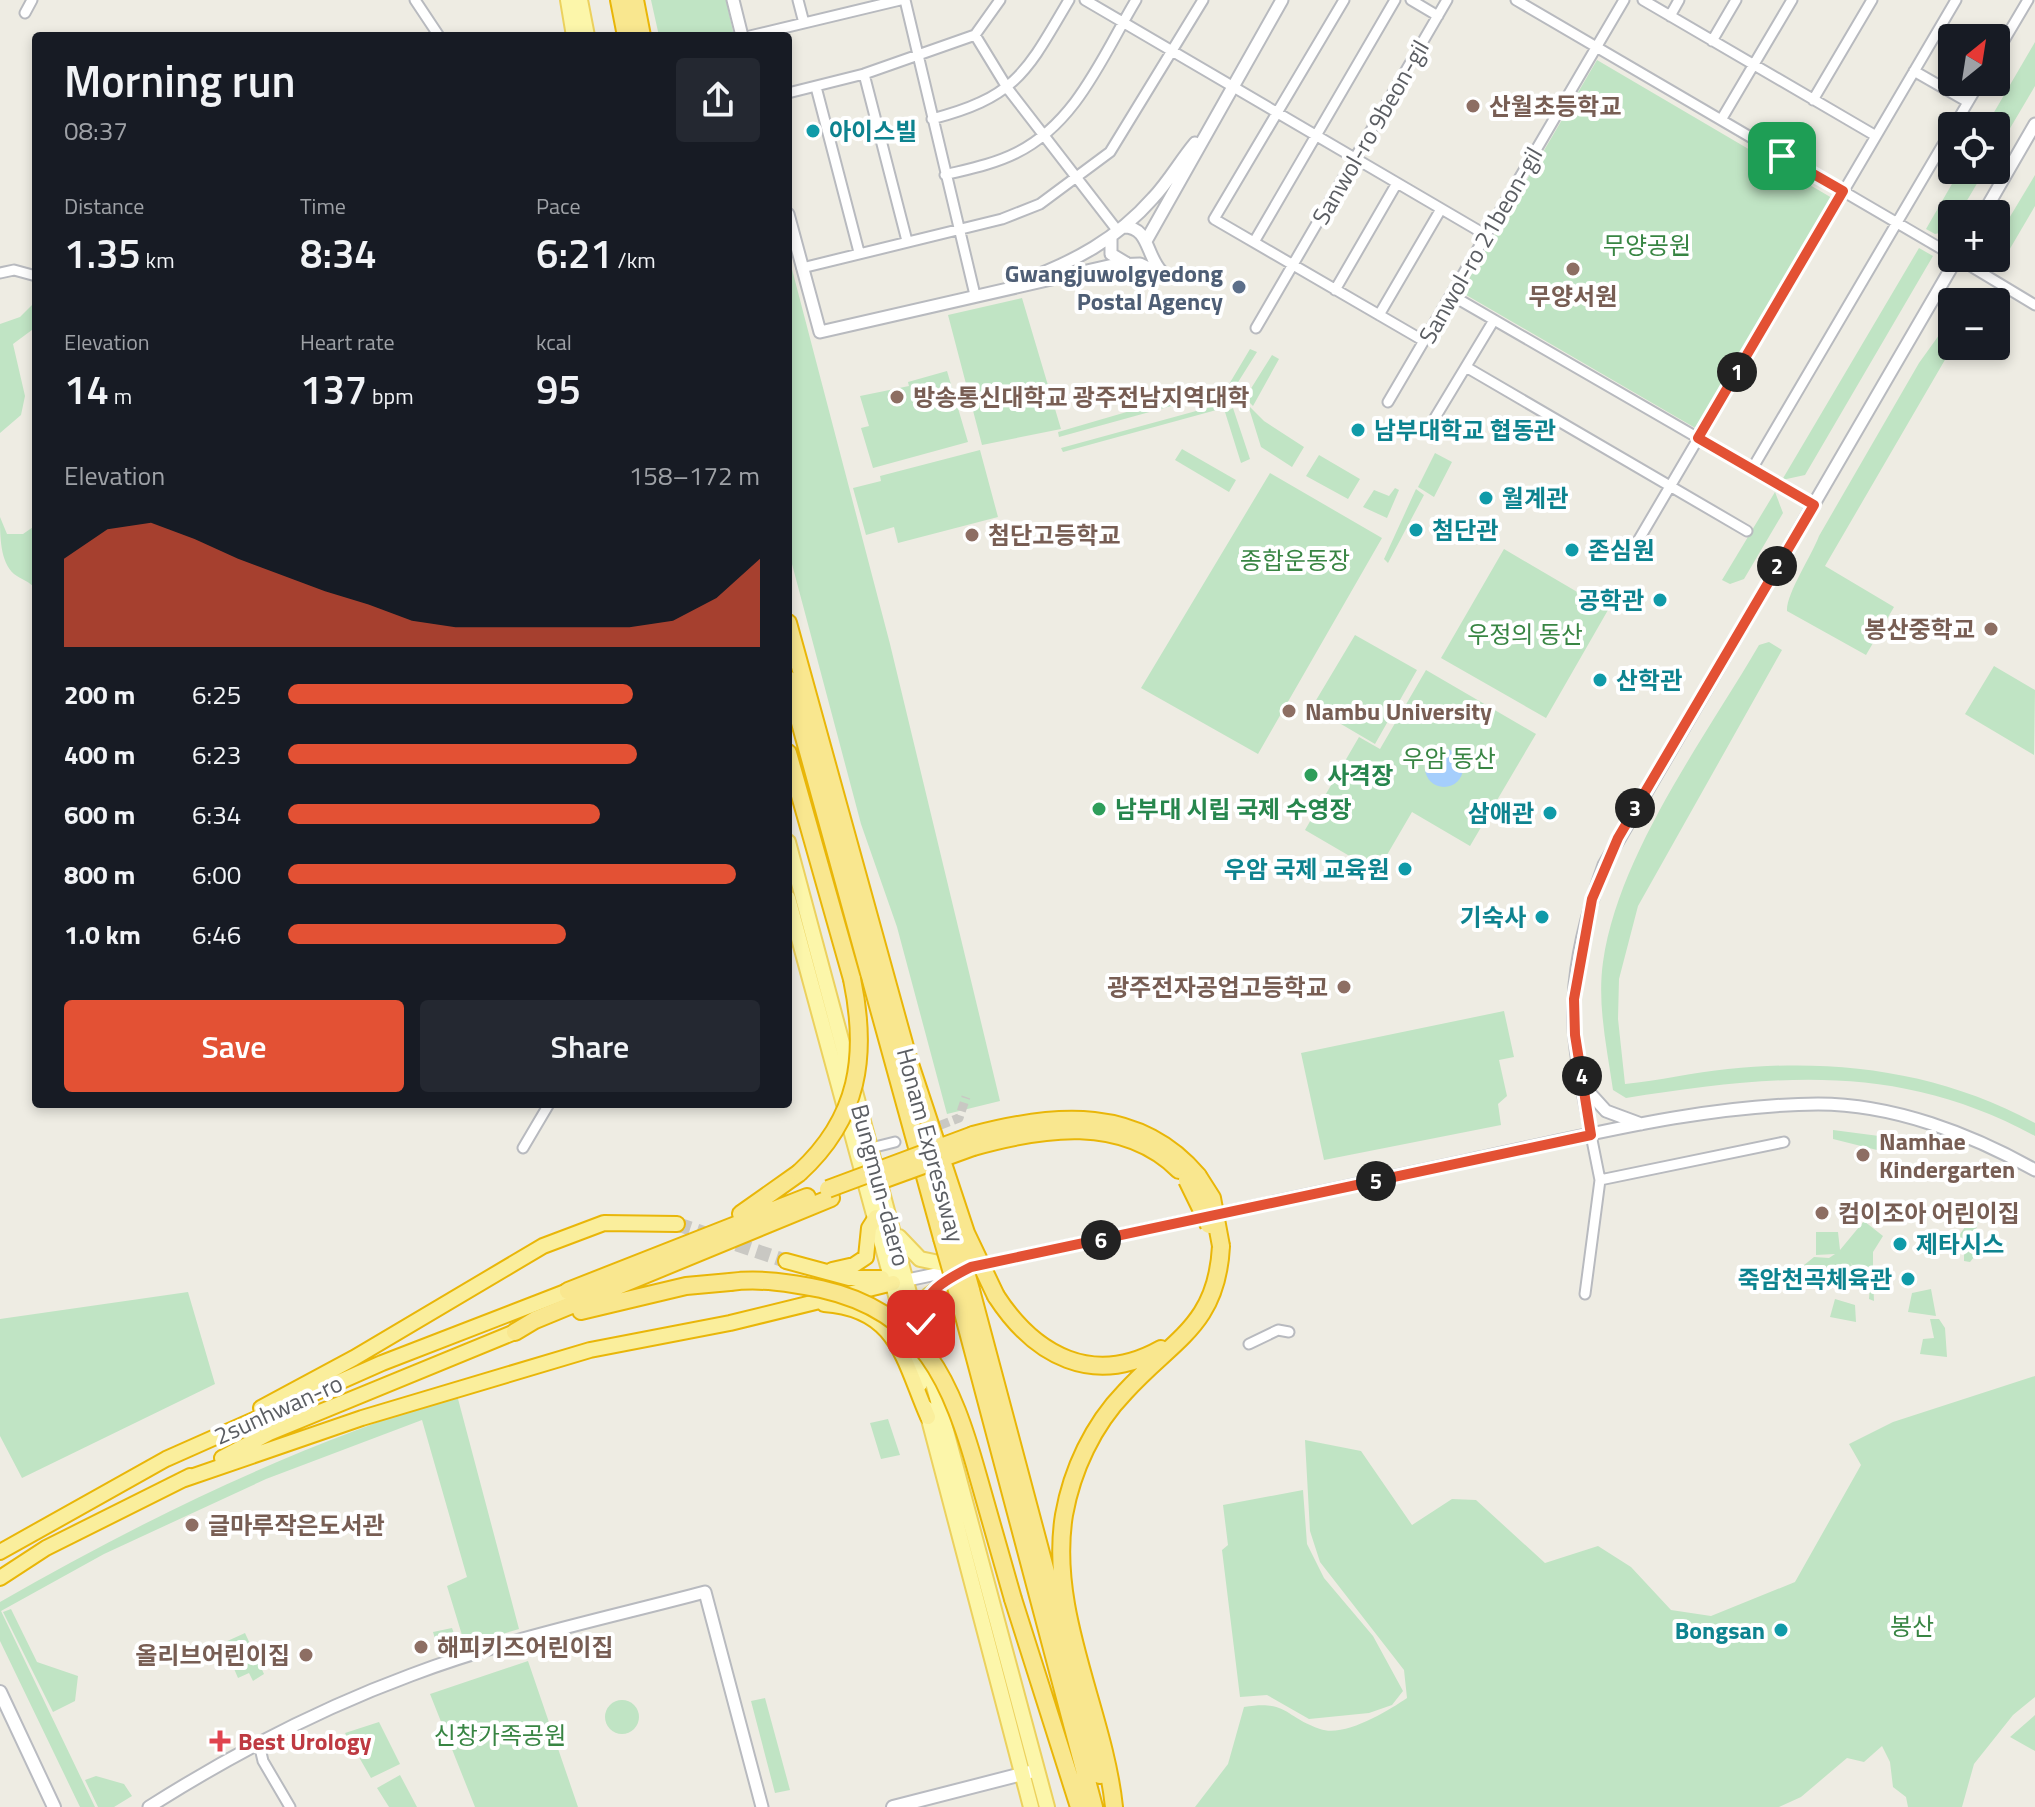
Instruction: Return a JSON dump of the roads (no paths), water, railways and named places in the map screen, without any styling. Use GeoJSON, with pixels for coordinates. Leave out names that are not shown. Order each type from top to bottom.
{"type":"FeatureCollection","features":[{"type":"Feature","properties":{"kind":"highway"},"geometry":{"type":"LineString","coordinates":[[619,0],[625,32]]}},
{"type":"Feature","properties":{"kind":"highway"},"geometry":{"type":"LineString","coordinates":[[635,0],[641,32]]}},
{"type":"Feature","properties":{"kind":"highway","name":"Honam Expressway"},"geometry":{"type":"LineString","coordinates":[[792,637],[910,1064],[949,1237]]}},
{"type":"Feature","properties":{"kind":"highway","name":"Honam Expressway"},"geometry":{"type":"LineString","coordinates":[[792,693],[1111,1807]]}},
{"type":"Feature","properties":{"kind":"highway"},"geometry":{"type":"LineString","coordinates":[[568,1291],[748,1211],[799,1173],[825,1146],[852,1096],[861,1051],[852,979],[792,767]]}},
{"type":"Feature","properties":{"kind":"highway"},"geometry":{"type":"LineString","coordinates":[[910,1064],[966,1233],[996,1296],[1018,1327],[1050,1352],[1088,1364],[1128,1363],[1162,1348],[1193,1317],[1216,1247]]}},
{"type":"Feature","properties":{"kind":"highway"},"geometry":{"type":"LineString","coordinates":[[568,1291],[830,1194],[1013,1136],[1049,1130],[1098,1131],[1140,1143],[1181,1173],[1204,1210],[1216,1247],[1220,1273],[1208,1308],[1184,1339],[1124,1392],[1108,1411],[1081,1456],[1064,1515],[1061,1549],[1065,1593],[1110,1773],[1111,1807]]}},
{"type":"Feature","properties":{"kind":"highway"},"geometry":{"type":"LineString","coordinates":[[515,1332],[535,1320],[830,1194]]}},
{"type":"Feature","properties":{"kind":"highway"},"geometry":{"type":"LineString","coordinates":[[824,1271],[844,1269],[866,1257],[869,1228],[883,1219]]}},
{"type":"Feature","properties":{"kind":"highway"},"geometry":{"type":"LineString","coordinates":[[166,1459],[354,1358],[543,1246],[604,1223],[677,1224]]}},
{"type":"Feature","properties":{"kind":"highway"},"geometry":{"type":"LineString","coordinates":[[786,1261],[864,1280],[883,1278],[900,1282]]}},
{"type":"Feature","properties":{"kind":"highway"},"geometry":{"type":"LineString","coordinates":[[515,1332],[627,1298],[730,1282],[786,1283],[855,1297],[888,1315],[927,1352],[952,1393],[1079,1807]]}},
{"type":"Feature","properties":{"kind":"highway"},"geometry":{"type":"LineString","coordinates":[[182,1480],[362,1418],[590,1350],[800,1307],[900,1282]]}},
{"type":"Feature","properties":{"kind":"highway","name":"2sunhwan-ro"},"geometry":{"type":"LineString","coordinates":[[0,1552],[166,1459],[382,1363],[568,1291]]}},
{"type":"Feature","properties":{"kind":"highway","name":"Honam Expressway"},"geometry":{"type":"LineString","coordinates":[[964,1292],[1094,1807]]}},
{"type":"Feature","properties":{"kind":"highway"},"geometry":{"type":"LineString","coordinates":[[800,1307],[839,1306],[866,1313],[878,1321],[899,1346],[928,1417]]}},
{"type":"Feature","properties":{"kind":"highway","name":"2sunhwan-ro"},"geometry":{"type":"LineString","coordinates":[[0,1578],[46,1548],[269,1433],[515,1332]]}},
{"type":"Feature","properties":{"kind":"main road"},"geometry":{"type":"LineString","coordinates":[[568,0],[573,32]]}},
{"type":"Feature","properties":{"kind":"main road"},"geometry":{"type":"LineString","coordinates":[[580,0],[586,32]]}},
{"type":"Feature","properties":{"kind":"main road","name":"Bungmun-daero"},"geometry":{"type":"LineString","coordinates":[[792,857],[871,1148],[883,1219]]}},
{"type":"Feature","properties":{"kind":"main road","name":"Bungmun-daero"},"geometry":{"type":"LineString","coordinates":[[792,912],[883,1219],[900,1282],[928,1417],[1029,1772],[1047,1807]]}},
{"type":"Feature","properties":{"kind":"main road"},"geometry":{"type":"LineString","coordinates":[[883,1219],[907,1249],[920,1259],[938,1265],[971,1267]]}},
{"type":"Feature","properties":{"kind":"main road"},"geometry":{"type":"LineString","coordinates":[[923,1339],[921,1316],[928,1296],[944,1282],[971,1267]]}},
{"type":"Feature","properties":{"kind":"main road","name":"Bungmun-daero"},"geometry":{"type":"LineString","coordinates":[[900,1282],[923,1339],[1029,1772],[1031,1807]]}},
{"type":"Feature","properties":{"kind":"main road"},"geometry":{"type":"LineString","coordinates":[[0,1692],[54,1807]]}},
{"type":"Feature","properties":{"kind":"main road"},"geometry":{"type":"LineString","coordinates":[[893,1807],[1029,1772]]}},
{"type":"Feature","properties":{"kind":"street"},"geometry":{"type":"LineString","coordinates":[[25,13],[32,0]]}},
{"type":"Feature","properties":{"kind":"street"},"geometry":{"type":"LineString","coordinates":[[415,0],[436,32]]}},
{"type":"Feature","properties":{"kind":"street"},"geometry":{"type":"LineString","coordinates":[[733,0],[741,32]]}},
{"type":"Feature","properties":{"kind":"street"},"geometry":{"type":"LineString","coordinates":[[798,0],[804,23]]}},
{"type":"Feature","properties":{"kind":"street"},"geometry":{"type":"LineString","coordinates":[[850,0],[853,11]]}},
{"type":"Feature","properties":{"kind":"street"},"geometry":{"type":"LineString","coordinates":[[767,32],[902,0],[975,295]]}},
{"type":"Feature","properties":{"kind":"street"},"geometry":{"type":"LineString","coordinates":[[792,92],[864,74],[975,35],[1000,0]]}},
{"type":"Feature","properties":{"kind":"street"},"geometry":{"type":"LineString","coordinates":[[932,119],[973,108],[1008,89],[1029,68],[1069,0]]}},
{"type":"Feature","properties":{"kind":"street"},"geometry":{"type":"LineString","coordinates":[[1085,0],[1486,235]]}},
{"type":"Feature","properties":{"kind":"street"},"geometry":{"type":"LineString","coordinates":[[945,175],[994,162],[1044,135],[1078,99],[1136,0]]}},
{"type":"Feature","properties":{"kind":"street"},"geometry":{"type":"LineString","coordinates":[[802,268],[959,230],[1040,204],[1110,152],[1203,0]]}},
{"type":"Feature","properties":{"kind":"street"},"geometry":{"type":"LineString","coordinates":[[792,229],[820,332],[1128,263],[1141,257],[1204,134],[1282,0]]}},
{"type":"Feature","properties":{"kind":"street"},"geometry":{"type":"LineString","coordinates":[[1344,0],[1214,219],[1424,341]]}},
{"type":"Feature","properties":{"kind":"street"},"geometry":{"type":"LineString","coordinates":[[1254,242],[1395,0]]}},
{"type":"Feature","properties":{"kind":"street"},"geometry":{"type":"LineString","coordinates":[[1411,0],[1438,16]]}},
{"type":"Feature","properties":{"kind":"street","name":"Sanwol-ro 9beon-gil"},"geometry":{"type":"LineString","coordinates":[[1256,328],[1447,0]]}},
{"type":"Feature","properties":{"kind":"street"},"geometry":{"type":"LineString","coordinates":[[1516,0],[1938,247]]}},
{"type":"Feature","properties":{"kind":"street","name":"Sanwol-ro 21beon-gil"},"geometry":{"type":"LineString","coordinates":[[1388,402],[1624,0]]}},
{"type":"Feature","properties":{"kind":"street"},"geometry":{"type":"LineString","coordinates":[[1643,0],[1876,136]]}},
{"type":"Feature","properties":{"kind":"street"},"geometry":{"type":"LineString","coordinates":[[1670,16],[1679,0]]}},
{"type":"Feature","properties":{"kind":"street"},"geometry":{"type":"LineString","coordinates":[[1712,41],[1736,0]]}},
{"type":"Feature","properties":{"kind":"street"},"geometry":{"type":"LineString","coordinates":[[1721,120],[1792,0]]}},
{"type":"Feature","properties":{"kind":"street"},"geometry":{"type":"LineString","coordinates":[[1635,546],[1956,0]]}},
{"type":"Feature","properties":{"kind":"street"},"geometry":{"type":"LineString","coordinates":[[2010,30],[2028,0]]}},
{"type":"Feature","properties":{"kind":"street"},"geometry":{"type":"LineString","coordinates":[[1813,100],[1868,1]]}},
{"type":"Feature","properties":{"kind":"street"},"geometry":{"type":"LineString","coordinates":[[975,35],[1008,89],[1117,231]]}},
{"type":"Feature","properties":{"kind":"street"},"geometry":{"type":"LineString","coordinates":[[1914,71],[1968,102]]}},
{"type":"Feature","properties":{"kind":"street"},"geometry":{"type":"LineString","coordinates":[[864,74],[907,241]]}},
{"type":"Feature","properties":{"kind":"street"},"geometry":{"type":"LineString","coordinates":[[816,87],[859,252]]}},
{"type":"Feature","properties":{"kind":"street"},"geometry":{"type":"LineString","coordinates":[[1962,112],[1972,96]]}},
{"type":"Feature","properties":{"kind":"street"},"geometry":{"type":"LineString","coordinates":[[1991,200],[2035,124]]}},
{"type":"Feature","properties":{"kind":"street"},"geometry":{"type":"LineString","coordinates":[[995,291],[1088,254],[1155,197],[1204,134]]}},
{"type":"Feature","properties":{"kind":"street"},"geometry":{"type":"LineString","coordinates":[[1752,469],[1938,153]]}},
{"type":"Feature","properties":{"kind":"street"},"geometry":{"type":"LineString","coordinates":[[1335,290],[1397,183]]}},
{"type":"Feature","properties":{"kind":"street"},"geometry":{"type":"LineString","coordinates":[[1379,315],[1441,209]]}},
{"type":"Feature","properties":{"kind":"street"},"geometry":{"type":"LineString","coordinates":[[1135,228],[1146,244],[1149,258],[1165,276],[1111,254],[1117,231],[1135,228]]}},
{"type":"Feature","properties":{"kind":"street"},"geometry":{"type":"LineString","coordinates":[[0,273],[14,270],[32,275]]}},
{"type":"Feature","properties":{"kind":"street"},"geometry":{"type":"LineString","coordinates":[[1585,1294],[1600,1180],[1583,1085],[1574,999],[1582,940],[1604,865],[1947,272]]}},
{"type":"Feature","properties":{"kind":"street"},"geometry":{"type":"LineString","coordinates":[[1981,272],[2035,305]]}},
{"type":"Feature","properties":{"kind":"street"},"geometry":{"type":"LineString","coordinates":[[1451,295],[1814,505]]}},
{"type":"Feature","properties":{"kind":"street"},"geometry":{"type":"LineString","coordinates":[[1430,426],[1494,320]]}},
{"type":"Feature","properties":{"kind":"street"},"geometry":{"type":"LineString","coordinates":[[1466,367],[1747,531]]}},
{"type":"Feature","properties":{"kind":"street"},"geometry":{"type":"LineString","coordinates":[[1583,1085],[1606,1111],[1646,1125]]}},
{"type":"Feature","properties":{"kind":"street"},"geometry":{"type":"LineString","coordinates":[[900,1282],[1591,1135],[1719,1111],[1819,1104],[1847,1107],[1920,1121],[1975,1138],[2035,1170]]}},
{"type":"Feature","properties":{"kind":"street"},"geometry":{"type":"LineString","coordinates":[[523,1148],[547,1108]]}},
{"type":"Feature","properties":{"kind":"street"},"geometry":{"type":"LineString","coordinates":[[871,1148],[895,1142]]}},
{"type":"Feature","properties":{"kind":"street"},"geometry":{"type":"LineString","coordinates":[[1600,1180],[1784,1142]]}},
{"type":"Feature","properties":{"kind":"street"},"geometry":{"type":"LineString","coordinates":[[1249,1344],[1278,1330],[1289,1332]]}},
{"type":"Feature","properties":{"kind":"street"},"geometry":{"type":"LineString","coordinates":[[149,1807],[201,1773],[411,1675],[491,1649],[705,1592],[762,1807]]}},
{"type":"Feature","properties":{"kind":"street"},"geometry":{"type":"LineString","coordinates":[[259,1744],[263,1761],[290,1807]]}},
{"type":"Feature","properties":{"kind":"water"},"geometry":{"type":"Polygon","coordinates":[[[1444,749],[1458,754],[1463,768],[1458,782],[1444,787],[1430,782],[1425,768],[1430,754],[1444,749]]]}},
{"type":"Feature","properties":{"kind":"tunnel"},"geometry":{"type":"LineString","coordinates":[[928,1130],[959,1118],[966,1097]]}},
{"type":"Feature","properties":{"kind":"tunnel"},"geometry":{"type":"LineString","coordinates":[[677,1224],[786,1261]]}},
{"type":"Feature","properties":{"kind":"place","name":"산월초등학교"},"geometry":{"type":"Point","coordinates":[1473,106]}},
{"type":"Feature","properties":{"kind":"place","name":"아이스빌"},"geometry":{"type":"Point","coordinates":[813,131]}},
{"type":"Feature","properties":{"kind":"place","name":"무양서원"},"geometry":{"type":"Point","coordinates":[1573,269]}},
{"type":"Feature","properties":{"kind":"place","name":"Gwangjuwolgyedong Postal Agency"},"geometry":{"type":"Point","coordinates":[1239,287]}},
{"type":"Feature","properties":{"kind":"place","name":"방송통신대학교 광주전남지역대학"},"geometry":{"type":"Point","coordinates":[897,397]}},
{"type":"Feature","properties":{"kind":"place","name":"남부대학교 협동관"},"geometry":{"type":"Point","coordinates":[1358,430]}},
{"type":"Feature","properties":{"kind":"place","name":"월계관"},"geometry":{"type":"Point","coordinates":[1486,498]}},
{"type":"Feature","properties":{"kind":"place","name":"첨단관"},"geometry":{"type":"Point","coordinates":[1416,530]}},
{"type":"Feature","properties":{"kind":"place","name":"첨단고등학교"},"geometry":{"type":"Point","coordinates":[972,535]}},
{"type":"Feature","properties":{"kind":"place","name":"존심원"},"geometry":{"type":"Point","coordinates":[1572,550]}},
{"type":"Feature","properties":{"kind":"place","name":"공학관"},"geometry":{"type":"Point","coordinates":[1660,600]}},
{"type":"Feature","properties":{"kind":"place","name":"봉산중학교"},"geometry":{"type":"Point","coordinates":[1991,629]}},
{"type":"Feature","properties":{"kind":"place","name":"산학관"},"geometry":{"type":"Point","coordinates":[1600,680]}},
{"type":"Feature","properties":{"kind":"place","name":"Nambu University"},"geometry":{"type":"Point","coordinates":[1289,711]}},
{"type":"Feature","properties":{"kind":"place","name":"사격장"},"geometry":{"type":"Point","coordinates":[1311,775]}},
{"type":"Feature","properties":{"kind":"place","name":"남부대 시립 국제 수영장"},"geometry":{"type":"Point","coordinates":[1099,809]}},
{"type":"Feature","properties":{"kind":"place","name":"삼애관"},"geometry":{"type":"Point","coordinates":[1550,813]}},
{"type":"Feature","properties":{"kind":"place","name":"우암 국제 교육원"},"geometry":{"type":"Point","coordinates":[1405,869]}},
{"type":"Feature","properties":{"kind":"place","name":"기숙사"},"geometry":{"type":"Point","coordinates":[1542,917]}},
{"type":"Feature","properties":{"kind":"place","name":"광주전자공업고등학교"},"geometry":{"type":"Point","coordinates":[1344,987]}},
{"type":"Feature","properties":{"kind":"place","name":"Namhae Kindergarten"},"geometry":{"type":"Point","coordinates":[1863,1155]}},
{"type":"Feature","properties":{"kind":"place","name":"컴이조아 어린이집"},"geometry":{"type":"Point","coordinates":[1822,1213]}},
{"type":"Feature","properties":{"kind":"place","name":"제타시스"},"geometry":{"type":"Point","coordinates":[1900,1244]}},
{"type":"Feature","properties":{"kind":"place","name":"죽암천곡체육관"},"geometry":{"type":"Point","coordinates":[1908,1279]}},
{"type":"Feature","properties":{"kind":"place","name":"글마루작은도서관"},"geometry":{"type":"Point","coordinates":[192,1525]}},
{"type":"Feature","properties":{"kind":"place","name":"Bongsan"},"geometry":{"type":"Point","coordinates":[1781,1630]}},
{"type":"Feature","properties":{"kind":"place","name":"해피키즈어린이집"},"geometry":{"type":"Point","coordinates":[421,1647]}},
{"type":"Feature","properties":{"kind":"place","name":"올리브어린이집"},"geometry":{"type":"Point","coordinates":[306,1655]}},
{"type":"Feature","properties":{"kind":"place","name":"Best Urology"},"geometry":{"type":"Point","coordinates":[220,1741]}},
{"type":"Feature","properties":{"kind":"park label","name":"무양공원"},"geometry":{"type":"Point","coordinates":[1647,245]}},
{"type":"Feature","properties":{"kind":"park label","name":"종합운동장"},"geometry":{"type":"Point","coordinates":[1295,560]}},
{"type":"Feature","properties":{"kind":"park label","name":"우정의 동산"},"geometry":{"type":"Point","coordinates":[1525,634]}},
{"type":"Feature","properties":{"kind":"park label","name":"우암 동산"},"geometry":{"type":"Point","coordinates":[1449,758]}},
{"type":"Feature","properties":{"kind":"park label","name":"봉산"},"geometry":{"type":"Point","coordinates":[1912,1626]}},
{"type":"Feature","properties":{"kind":"park label","name":"신창가족공원"},"geometry":{"type":"Point","coordinates":[500,1735]}}]}
